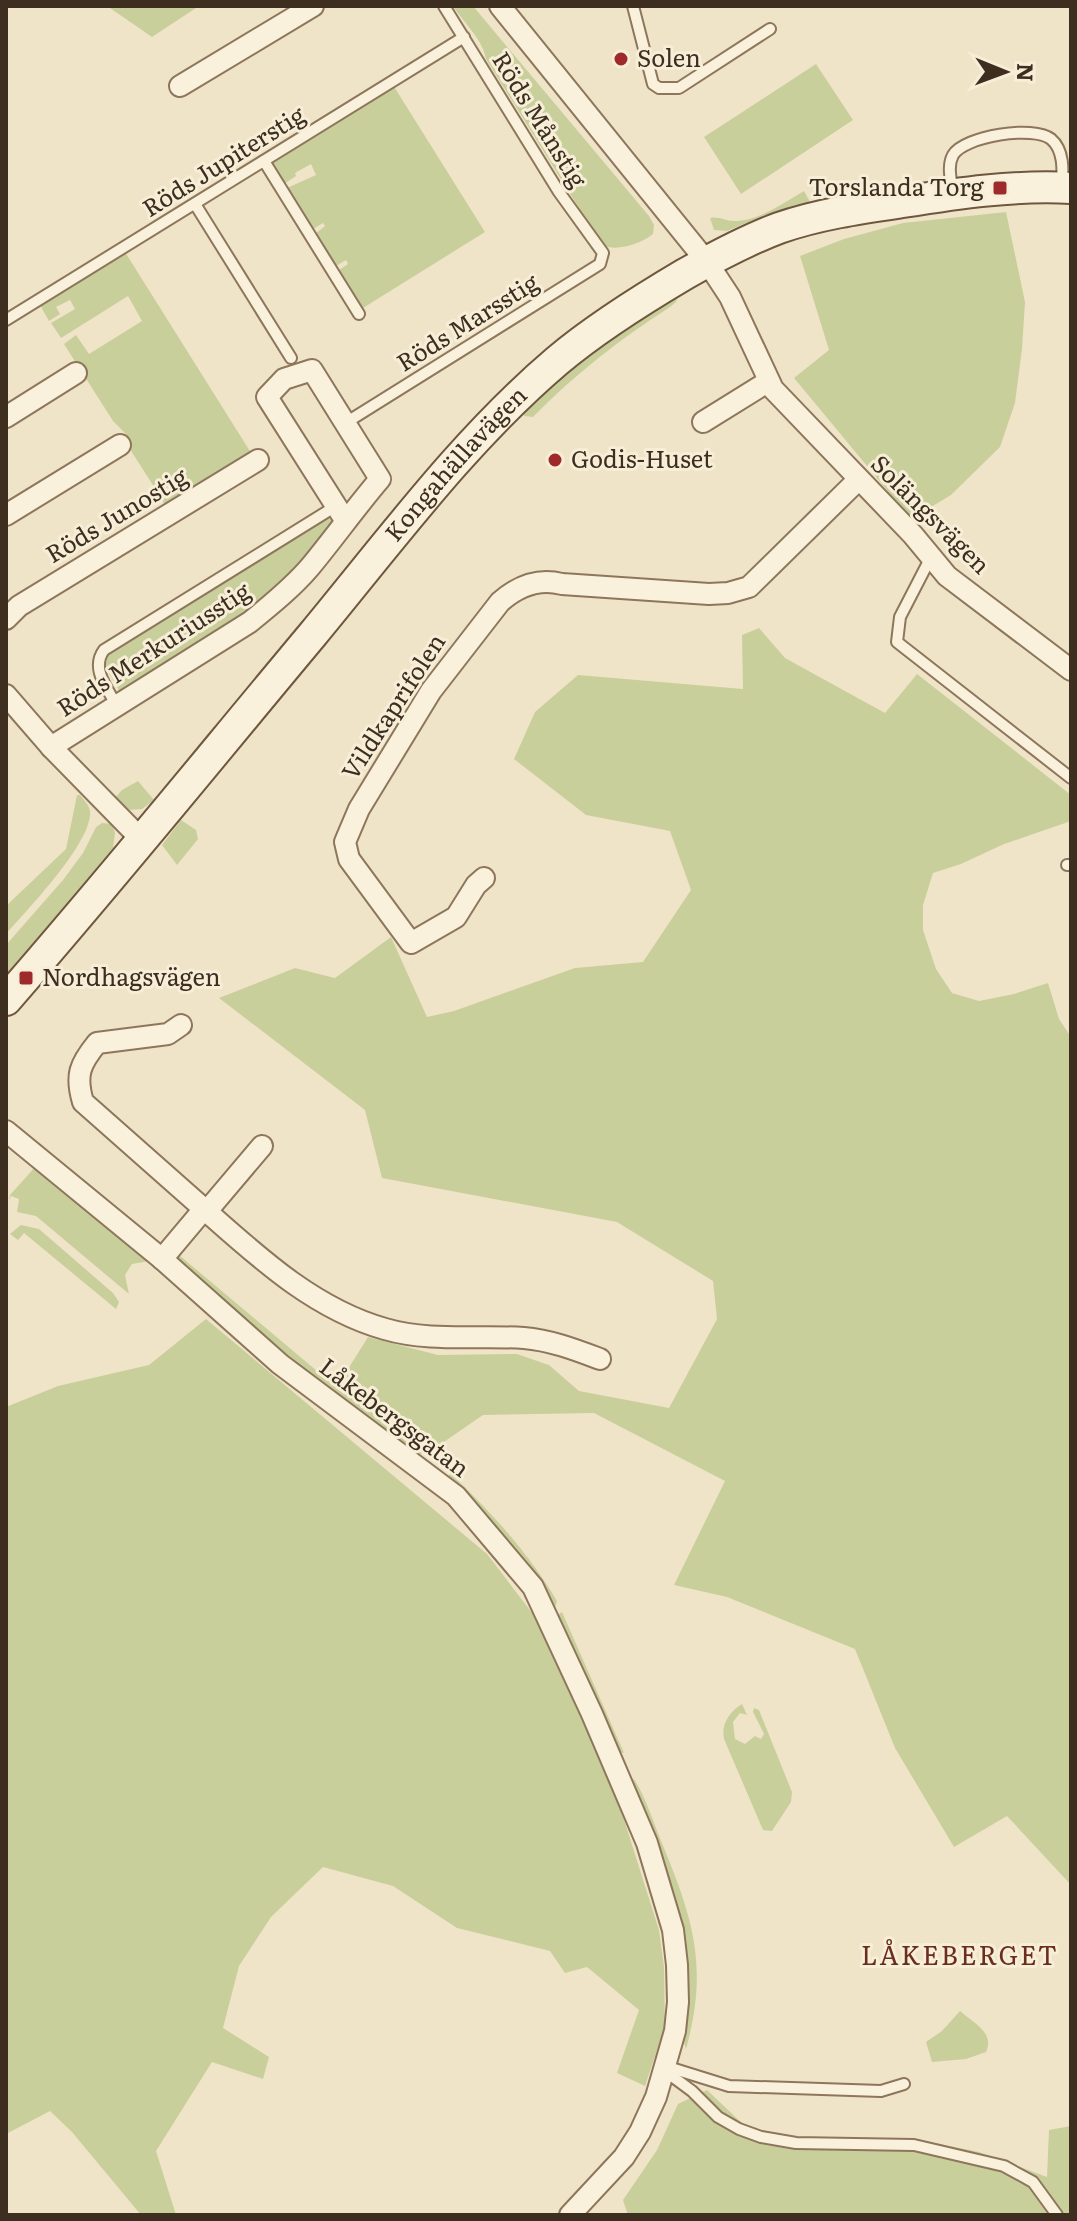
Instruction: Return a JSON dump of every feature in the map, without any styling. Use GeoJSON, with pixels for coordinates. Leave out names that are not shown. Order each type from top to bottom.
{"type":"FeatureCollection","features":[{"type":"Feature","properties":{"kind":"street"},"geometry":{"type":"LineString","coordinates":[[180,86],[313,6]]}},
{"type":"Feature","properties":{"kind":"street","name":"Solängsvägen"},"geometry":{"type":"LineString","coordinates":[[500,6],[707,262],[730,297],[773,389],[947,576],[1071,670]]}},
{"type":"Feature","properties":{"kind":"street","name":"Kongahällavägen"},"geometry":{"type":"LineString","coordinates":[[6,1000],[460,459],[557,361],[644,300],[707,262],[766,233],[811,219],[953,194],[1000,188],[1066,188]]}},
{"type":"Feature","properties":{"kind":"street","name":"Röds Merkuriusstig"},"geometry":{"type":"LineString","coordinates":[[51,747],[250,622],[310,567],[340,513],[380,479],[312,370],[284,379],[267,397],[340,513]]}},
{"type":"Feature","properties":{"kind":"street"},"geometry":{"type":"LineString","coordinates":[[6,417],[76,373]]}},
{"type":"Feature","properties":{"kind":"street"},"geometry":{"type":"LineString","coordinates":[[703,422],[769,381]]}},
{"type":"Feature","properties":{"kind":"street"},"geometry":{"type":"LineString","coordinates":[[6,515],[120,445]]}},
{"type":"Feature","properties":{"kind":"street","name":"Röds Junostig"},"geometry":{"type":"LineString","coordinates":[[6,619],[19,606],[258,460]]}},
{"type":"Feature","properties":{"kind":"street","name":"Vildkaprifolen"},"geometry":{"type":"LineString","coordinates":[[484,878],[476,885],[456,917],[411,943],[349,859],[345,842],[359,809],[431,691],[500,602],[512,591],[547,580],[562,584],[709,594],[749,587],[858,480]]}},
{"type":"Feature","properties":{"kind":"street"},"geometry":{"type":"LineString","coordinates":[[6,695],[51,747],[142,840]]}},
{"type":"Feature","properties":{"kind":"street"},"geometry":{"type":"LineString","coordinates":[[181,1025],[168,1034],[97,1043],[78,1074],[83,1102],[276,1271],[337,1312],[387,1330],[448,1337],[528,1338],[600,1359]]}},
{"type":"Feature","properties":{"kind":"street","name":"Låkebergsgatan"},"geometry":{"type":"LineString","coordinates":[[9,1140],[162,1259],[280,1364],[456,1496],[533,1587],[592,1714],[661,1883],[673,1930],[678,2002],[666,2069],[640,2132],[624,2157],[570,2215]]}},
{"type":"Feature","properties":{"kind":"street"},"geometry":{"type":"LineString","coordinates":[[162,1259],[262,1146]]}},
{"type":"Feature","properties":{"kind":"lane","name":"Röds Månstig"},"geometry":{"type":"LineString","coordinates":[[444,6],[559,192],[603,253]]}},
{"type":"Feature","properties":{"kind":"lane"},"geometry":{"type":"LineString","coordinates":[[633,6],[653,84],[659,88],[679,88],[770,29]]}},
{"type":"Feature","properties":{"kind":"lane","name":"Röds Jupiterstig"},"geometry":{"type":"LineString","coordinates":[[6,320],[464,37]]}},
{"type":"Feature","properties":{"kind":"lane"},"geometry":{"type":"LineString","coordinates":[[953,194],[950,166],[954,153],[962,145],[1003,134],[1021,133],[1037,133],[1054,142],[1062,160],[1066,188]]}},
{"type":"Feature","properties":{"kind":"lane"},"geometry":{"type":"LineString","coordinates":[[264,161],[359,314]]}},
{"type":"Feature","properties":{"kind":"lane"},"geometry":{"type":"LineString","coordinates":[[195,204],[291,358]]}},
{"type":"Feature","properties":{"kind":"lane","name":"Röds Marsstig"},"geometry":{"type":"LineString","coordinates":[[347,422],[600,264],[603,253]]}},
{"type":"Feature","properties":{"kind":"lane"},"geometry":{"type":"LineString","coordinates":[[117,706],[99,672],[100,656],[104,650],[340,513]]}},
{"type":"Feature","properties":{"kind":"lane"},"geometry":{"type":"LineString","coordinates":[[931,557],[900,617],[897,642],[1071,778]]}},
{"type":"Feature","properties":{"kind":"lane"},"geometry":{"type":"LineString","coordinates":[[666,2069],[729,2086],[881,2091],[904,2084]]}},
{"type":"Feature","properties":{"kind":"lane"},"geometry":{"type":"LineString","coordinates":[[666,2069],[718,2117],[750,2133],[796,2143],[914,2145],[1004,2166],[1033,2182],[1057,2215]]}},
{"type":"Feature","properties":{"kind":"green space"},"geometry":{"type":"Polygon","coordinates":[[[107,6],[199,6],[152,37],[107,6]]]}},
{"type":"Feature","properties":{"kind":"green space"},"geometry":{"type":"Polygon","coordinates":[[[453,6],[473,6],[649,216],[654,225],[653,234],[628,246],[614,248],[602,245],[486,59],[477,38],[453,6]]]}},
{"type":"Feature","properties":{"kind":"green space"},"geometry":{"type":"Polygon","coordinates":[[[816,64],[853,120],[741,194],[704,137],[816,64]]]}},
{"type":"Feature","properties":{"kind":"green space"},"geometry":{"type":"Polygon","coordinates":[[[393,85],[485,232],[363,308],[339,270],[348,264],[346,260],[336,266],[315,234],[325,226],[323,223],[313,229],[287,188],[316,175],[311,164],[284,184],[272,162],[393,85]]]}},
{"type":"Feature","properties":{"kind":"green space"},"geometry":{"type":"Polygon","coordinates":[[[804,191],[810,202],[765,215],[727,231],[714,230],[710,218],[734,221],[753,218],[804,191]]]}},
{"type":"Feature","properties":{"kind":"green space"},"geometry":{"type":"Polygon","coordinates":[[[1006,212],[1025,302],[1015,403],[1000,447],[951,495],[911,519],[794,378],[829,350],[800,256],[844,239],[903,223],[1006,212]]]}},
{"type":"Feature","properties":{"kind":"green space"},"geometry":{"type":"Polygon","coordinates":[[[125,252],[253,456],[168,509],[159,496],[184,485],[179,476],[166,483],[168,487],[158,493],[126,443],[125,433],[113,421],[64,344],[76,335],[89,354],[142,321],[128,296],[61,338],[51,323],[75,309],[70,300],[56,307],[60,314],[49,321],[40,305],[125,252]]]}},
{"type":"Feature","properties":{"kind":"green space"},"geometry":{"type":"Polygon","coordinates":[[[678,296],[670,307],[581,372],[533,417],[524,416],[524,410],[589,352],[678,296]]]}},
{"type":"Feature","properties":{"kind":"green space"},"geometry":{"type":"Polygon","coordinates":[[[326,518],[332,520],[332,526],[288,578],[257,607],[120,692],[105,666],[108,655],[326,518]]]}},
{"type":"Feature","properties":{"kind":"green space"},"geometry":{"type":"Polygon","coordinates":[[[759,628],[785,658],[885,713],[917,674],[1071,795],[1071,821],[933,873],[923,905],[923,930],[936,969],[952,993],[979,1001],[1048,983],[1059,1019],[1071,1037],[1071,1885],[1007,1816],[954,1847],[895,1748],[855,1649],[727,1597],[674,1585],[725,1481],[594,1413],[483,1415],[438,1446],[343,1377],[368,1337],[438,1355],[517,1354],[549,1365],[579,1391],[669,1408],[717,1319],[713,1281],[617,1222],[382,1178],[365,1110],[219,998],[295,968],[335,978],[391,937],[427,1017],[454,1011],[575,968],[643,962],[691,890],[670,831],[586,815],[514,759],[535,712],[578,675],[743,689],[742,635],[759,628]]]}},
{"type":"Feature","properties":{"kind":"green space"},"geometry":{"type":"Polygon","coordinates":[[[138,781],[154,800],[142,809],[127,810],[115,798],[138,781]]]}},
{"type":"Feature","properties":{"kind":"green space"},"geometry":{"type":"Polygon","coordinates":[[[77,795],[90,811],[81,840],[57,876],[6,934],[6,906],[66,849],[77,795]]]}},
{"type":"Feature","properties":{"kind":"green space"},"geometry":{"type":"Polygon","coordinates":[[[181,820],[196,830],[198,839],[177,865],[162,845],[181,820]]]}},
{"type":"Feature","properties":{"kind":"green space"},"geometry":{"type":"Polygon","coordinates":[[[102,823],[112,824],[115,833],[113,848],[6,976],[6,945],[63,880],[83,853],[96,827],[102,823]]]}},
{"type":"Feature","properties":{"kind":"green space"},"geometry":{"type":"Polygon","coordinates":[[[36,1166],[149,1261],[132,1264],[125,1275],[129,1294],[36,1216],[17,1212],[19,1199],[11,1196],[9,1200],[10,1195],[36,1166]]]}},
{"type":"Feature","properties":{"kind":"green space"},"geometry":{"type":"Polygon","coordinates":[[[21,1225],[39,1229],[113,1293],[119,1302],[116,1309],[24,1233],[18,1240],[10,1234],[21,1225]]]}},
{"type":"Feature","properties":{"kind":"green space"},"geometry":{"type":"Polygon","coordinates":[[[179,1255],[336,1387],[423,1448],[424,1453],[420,1454],[387,1433],[293,1362],[175,1259],[179,1255]]]}},
{"type":"Feature","properties":{"kind":"green space"},"geometry":{"type":"Polygon","coordinates":[[[206,1319],[487,1554],[542,1626],[614,1788],[659,1930],[664,1967],[665,2026],[645,2086],[617,2073],[639,2010],[587,1967],[565,1973],[550,1951],[457,1928],[393,1886],[323,1867],[271,1917],[239,1966],[223,2028],[269,2057],[263,2079],[212,2062],[156,2151],[176,2215],[141,2215],[72,2132],[50,2111],[6,2134],[6,1407],[58,1386],[149,1365],[206,1319]]]}},
{"type":"Feature","properties":{"kind":"green space"},"geometry":{"type":"Polygon","coordinates":[[[450,1473],[494,1518],[534,1566],[557,1601],[554,1611],[448,1479],[450,1473]]]}},
{"type":"Feature","properties":{"kind":"green space"},"geometry":{"type":"Polygon","coordinates":[[[562,1612],[624,1753],[615,1751],[556,1616],[562,1612]]]}},
{"type":"Feature","properties":{"kind":"green space"},"geometry":{"type":"Polygon","coordinates":[[[742,1704],[747,1715],[740,1713],[733,1722],[735,1739],[745,1744],[755,1736],[761,1739],[764,1734],[753,1712],[754,1708],[759,1710],[792,1792],[791,1802],[772,1831],[763,1830],[724,1739],[727,1719],[742,1704]]]}},
{"type":"Feature","properties":{"kind":"green space"},"geometry":{"type":"Polygon","coordinates":[[[634,1779],[682,1894],[694,1943],[696,1992],[686,2049],[681,2033],[684,1979],[630,1784],[634,1779]]]}},
{"type":"Feature","properties":{"kind":"green space"},"geometry":{"type":"Polygon","coordinates":[[[960,2011],[985,2033],[988,2039],[986,2052],[966,2059],[932,2062],[926,2042],[942,2031],[960,2011]]]}},
{"type":"Feature","properties":{"kind":"green space"},"geometry":{"type":"Polygon","coordinates":[[[707,2090],[746,2127],[803,2138],[911,2138],[979,2152],[1047,2177],[1049,2130],[1071,2126],[1071,2215],[628,2215],[623,2200],[657,2150],[678,2104],[707,2090]]]}},
{"type":"Feature","properties":{"kind":"place","name":"Solen"},"geometry":{"type":"Point","coordinates":[621,59]}},
{"type":"Feature","properties":{"kind":"place","name":"Torslanda Torg"},"geometry":{"type":"Point","coordinates":[1000,188]}},
{"type":"Feature","properties":{"kind":"place","name":"Godis-Huset"},"geometry":{"type":"Point","coordinates":[555,460]}},
{"type":"Feature","properties":{"kind":"place","name":"Nordhagsvägen"},"geometry":{"type":"Point","coordinates":[26,978]}},
{"type":"Feature","properties":{"kind":"district","name":"LÅKEBERGET"},"geometry":{"type":"Point","coordinates":[960,1956]}}]}
